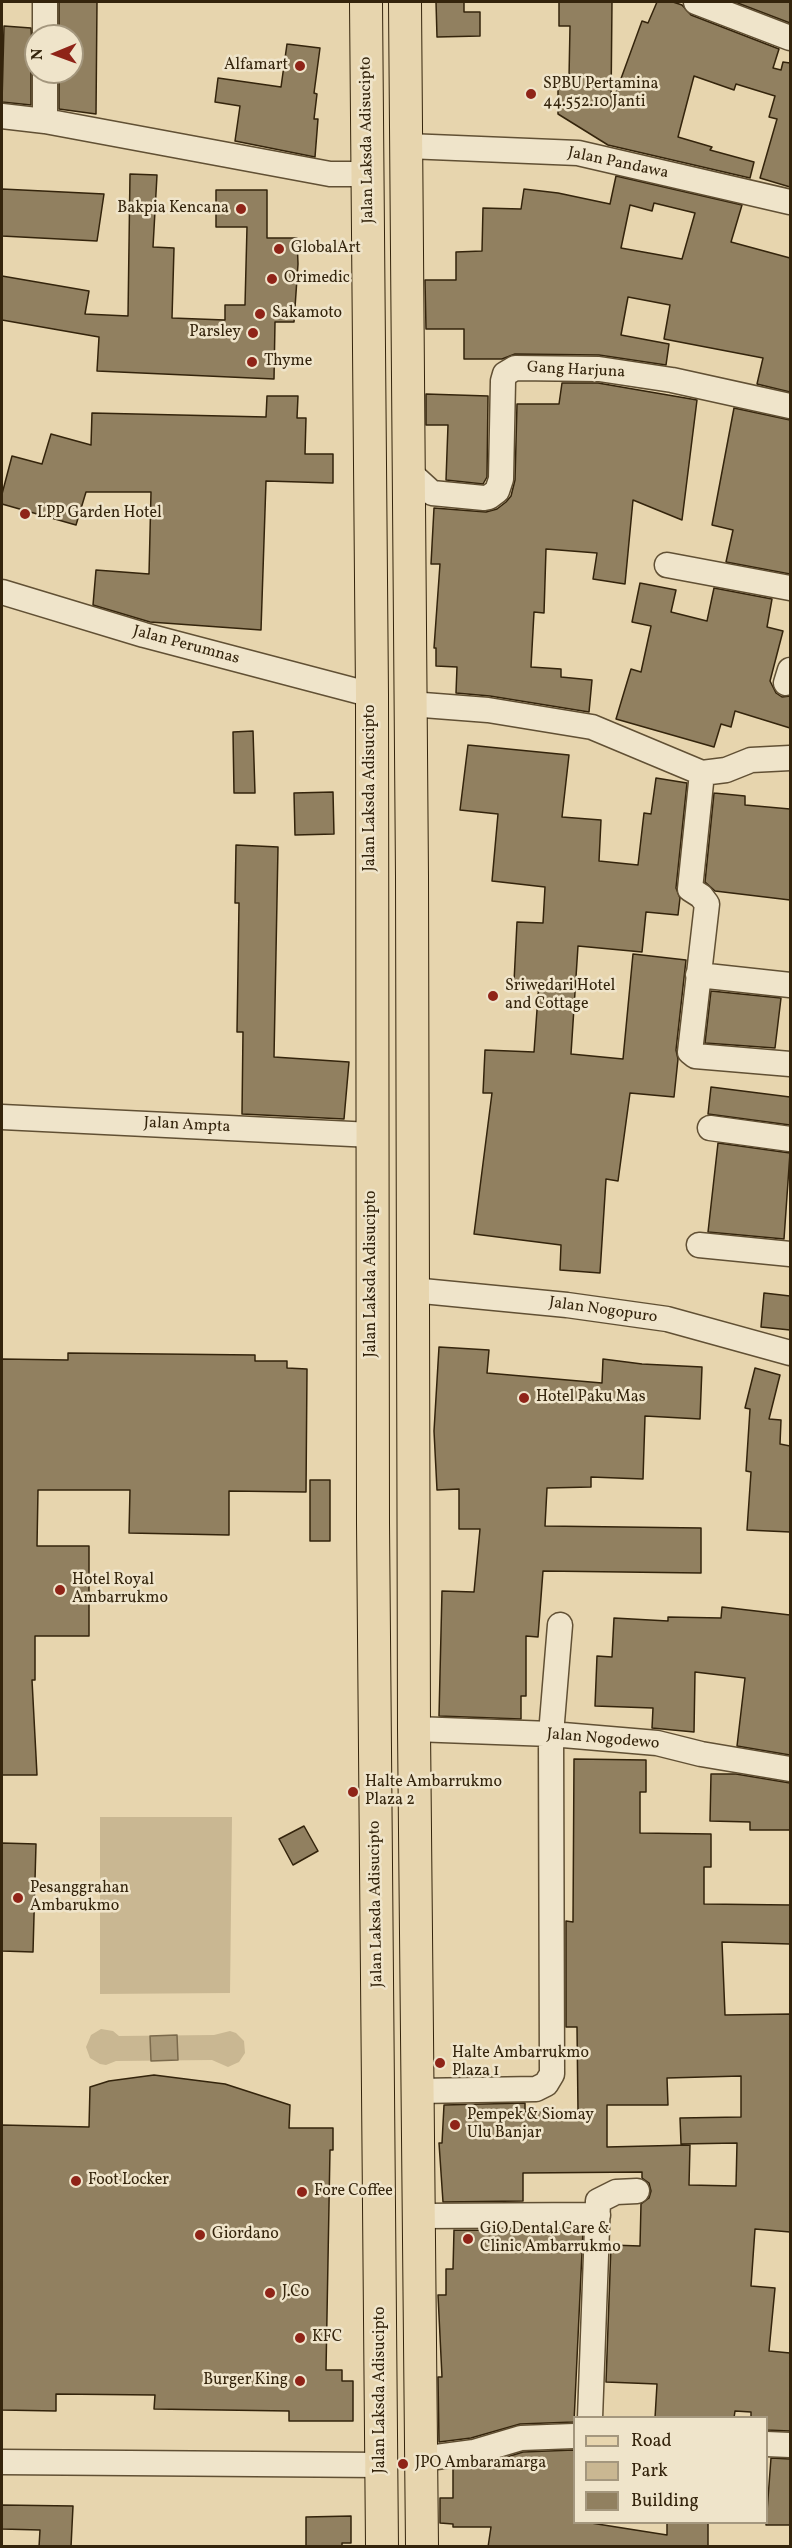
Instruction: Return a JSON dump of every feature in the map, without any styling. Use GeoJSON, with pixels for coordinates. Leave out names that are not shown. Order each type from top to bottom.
{"type":"FeatureCollection","features":[{"type":"Feature","properties":{"kind":"main road","name":"Jalan Laksda Adisucipto"},"geometry":{"type":"LineString","coordinates":[[366,2],[382,2547]]}},
{"type":"Feature","properties":{"kind":"main road"},"geometry":{"type":"LineString","coordinates":[[405,2],[414,1729],[422,2547]]}},
{"type":"Feature","properties":{"kind":"street"},"geometry":{"type":"LineString","coordinates":[[45,2],[45,24]]}},
{"type":"Feature","properties":{"kind":"street"},"geometry":{"type":"LineString","coordinates":[[696,2],[790,38]]}},
{"type":"Feature","properties":{"kind":"street"},"geometry":{"type":"LineString","coordinates":[[45,84],[45,121]]}},
{"type":"Feature","properties":{"kind":"street"},"geometry":{"type":"LineString","coordinates":[[2,116],[45,121],[330,174],[368,174]]}},
{"type":"Feature","properties":{"kind":"street","name":"Jalan Pandawa"},"geometry":{"type":"LineString","coordinates":[[407,146],[578,153],[790,202]]}},
{"type":"Feature","properties":{"kind":"street","name":"Gang Harjuna"},"geometry":{"type":"LineString","coordinates":[[409,472],[432,493],[484,498],[496,491],[501,479],[503,381],[505,374],[515,368],[599,369],[672,380],[790,406]]}},
{"type":"Feature","properties":{"kind":"street"},"geometry":{"type":"LineString","coordinates":[[667,565],[790,588]]}},
{"type":"Feature","properties":{"kind":"street","name":"Jalan Perumnas"},"geometry":{"type":"LineString","coordinates":[[2,592],[144,636],[372,695]]}},
{"type":"Feature","properties":{"kind":"street"},"geometry":{"type":"LineString","coordinates":[[410,704],[488,710],[592,727],[702,773],[726,770],[751,760],[790,758]]}},
{"type":"Feature","properties":{"kind":"street"},"geometry":{"type":"LineString","coordinates":[[702,773],[690,890],[701,896],[707,903],[690,1052],[695,1056],[790,1064]]}},
{"type":"Feature","properties":{"kind":"street"},"geometry":{"type":"LineString","coordinates":[[698,975],[790,985]]}},
{"type":"Feature","properties":{"kind":"street","name":"Jalan Ampta"},"geometry":{"type":"LineString","coordinates":[[2,1117],[372,1135]]}},
{"type":"Feature","properties":{"kind":"street"},"geometry":{"type":"LineString","coordinates":[[710,1128],[790,1139]]}},
{"type":"Feature","properties":{"kind":"street"},"geometry":{"type":"LineString","coordinates":[[699,1245],[790,1254]]}},
{"type":"Feature","properties":{"kind":"street","name":"Jalan Nogopuro"},"geometry":{"type":"LineString","coordinates":[[412,1290],[567,1305],[667,1319],[790,1353]]}},
{"type":"Feature","properties":{"kind":"street"},"geometry":{"type":"LineString","coordinates":[[418,2091],[536,2089],[546,2084],[552,2074],[551,1734],[560,1625]]}},
{"type":"Feature","properties":{"kind":"street","name":"Jalan Nogodewo"},"geometry":{"type":"LineString","coordinates":[[414,1729],[551,1734],[657,1743],[701,1754],[790,1769]]}},
{"type":"Feature","properties":{"kind":"street"},"geometry":{"type":"LineString","coordinates":[[590,2416],[598,2201],[616,2192],[637,2191]]}},
{"type":"Feature","properties":{"kind":"street"},"geometry":{"type":"LineString","coordinates":[[420,2216],[598,2215]]}},
{"type":"Feature","properties":{"kind":"street"},"geometry":{"type":"LineString","coordinates":[[421,2459],[474,2452],[521,2438],[573,2436]]}},
{"type":"Feature","properties":{"kind":"street"},"geometry":{"type":"LineString","coordinates":[[768,2444],[790,2445]]}},
{"type":"Feature","properties":{"kind":"street"},"geometry":{"type":"LineString","coordinates":[[2,2462],[381,2465]]}},
{"type":"Feature","properties":{"kind":"green space"},"geometry":{"type":"Polygon","coordinates":[[[100,1817],[232,1817],[230,1993],[100,1994],[100,1817]]]}},
{"type":"Feature","properties":{"kind":"green space"},"geometry":{"type":"Polygon","coordinates":[[[101,2029],[113,2031],[119,2036],[214,2035],[230,2031],[236,2033],[244,2041],[245,2053],[239,2062],[228,2067],[212,2060],[116,2061],[106,2065],[100,2064],[90,2058],[86,2047],[91,2035],[101,2029]]]}},
{"type":"Feature","properties":{"kind":"shaded area"},"geometry":{"type":"Polygon","coordinates":[[[177,2035],[178,2060],[151,2061],[150,2036],[177,2035]]]}},
{"type":"Feature","properties":{"kind":"building"},"geometry":{"type":"Polygon","coordinates":[[[59,2],[97,2],[96,114],[59,109],[59,84],[84,84],[84,24],[59,24],[59,2]]]}},
{"type":"Feature","properties":{"kind":"building"},"geometry":{"type":"Polygon","coordinates":[[[436,2],[464,2],[464,12],[480,12],[480,36],[437,37],[436,2]]]}},
{"type":"Feature","properties":{"kind":"building"},"geometry":{"type":"Polygon","coordinates":[[[559,2],[612,2],[611,106],[642,21],[648,23],[657,2],[673,2],[682,5],[691,15],[779,49],[773,68],[781,70],[783,62],[790,63],[790,187],[760,178],[777,119],[769,117],[775,96],[736,84],[734,90],[694,76],[678,137],[712,147],[710,150],[754,162],[750,178],[608,145],[558,114],[558,78],[569,78],[570,26],[559,26],[559,2]]]}},
{"type":"Feature","properties":{"kind":"building"},"geometry":{"type":"Polygon","coordinates":[[[735,2],[790,2],[790,23],[735,2]]]}},
{"type":"Feature","properties":{"kind":"building"},"geometry":{"type":"Polygon","coordinates":[[[4,26],[24,27],[24,84],[31,84],[31,105],[2,102],[4,26]]]}},
{"type":"Feature","properties":{"kind":"building"},"geometry":{"type":"Polygon","coordinates":[[[287,44],[320,48],[314,93],[317,94],[314,119],[318,119],[315,157],[235,141],[240,106],[215,102],[218,78],[281,87],[287,44]]]}},
{"type":"Feature","properties":{"kind":"building"},"geometry":{"type":"Polygon","coordinates":[[[130,174],[157,175],[153,247],[174,248],[172,318],[225,320],[225,305],[245,305],[247,227],[216,227],[216,190],[267,190],[267,238],[297,238],[298,264],[294,322],[275,322],[274,379],[97,371],[99,337],[2,320],[2,276],[89,291],[85,314],[128,316],[130,174]]]}},
{"type":"Feature","properties":{"kind":"building"},"geometry":{"type":"Polygon","coordinates":[[[616,176],[742,205],[731,242],[790,258],[790,392],[757,384],[763,358],[664,339],[670,305],[628,297],[621,335],[669,344],[666,365],[599,355],[515,354],[502,359],[464,359],[464,329],[426,329],[425,280],[456,280],[456,252],[482,251],[483,208],[521,209],[524,189],[558,193],[610,204],[616,176]],[[654,203],[652,211],[630,205],[621,248],[682,259],[695,213],[654,203]]]}},
{"type":"Feature","properties":{"kind":"building"},"geometry":{"type":"Polygon","coordinates":[[[2,189],[104,194],[97,241],[2,236],[2,189]]]}},
{"type":"Feature","properties":{"kind":"building"},"geometry":{"type":"Polygon","coordinates":[[[562,383],[598,383],[697,400],[682,520],[633,500],[625,584],[593,579],[597,553],[546,549],[544,613],[534,612],[531,667],[561,669],[561,677],[592,680],[589,712],[490,696],[456,693],[457,667],[436,666],[436,648],[434,648],[440,564],[431,564],[434,508],[486,512],[497,509],[506,502],[511,496],[515,480],[517,404],[559,404],[562,383]]]}},
{"type":"Feature","properties":{"kind":"building"},"geometry":{"type":"Polygon","coordinates":[[[426,394],[488,396],[487,477],[483,484],[446,480],[448,425],[426,425],[426,394]]]}},
{"type":"Feature","properties":{"kind":"building"},"geometry":{"type":"Polygon","coordinates":[[[267,396],[298,396],[297,418],[306,418],[305,454],[333,454],[333,483],[266,481],[261,630],[150,622],[93,605],[96,570],[149,574],[151,492],[86,492],[76,525],[2,504],[2,494],[12,456],[42,464],[51,434],[91,445],[92,413],[266,417],[267,396]]]}},
{"type":"Feature","properties":{"kind":"building"},"geometry":{"type":"Polygon","coordinates":[[[734,408],[790,420],[790,574],[726,562],[733,530],[712,525],[734,408]]]}},
{"type":"Feature","properties":{"kind":"building"},"geometry":{"type":"Polygon","coordinates":[[[640,583],[676,590],[671,612],[707,621],[714,588],[772,599],[767,627],[783,631],[770,681],[776,693],[782,697],[790,696],[790,728],[735,711],[731,727],[721,724],[714,747],[616,719],[631,669],[641,672],[651,626],[632,622],[640,583]]]}},
{"type":"Feature","properties":{"kind":"building"},"geometry":{"type":"Polygon","coordinates":[[[253,731],[255,793],[234,793],[233,732],[253,731]]]}},
{"type":"Feature","properties":{"kind":"building"},"geometry":{"type":"Polygon","coordinates":[[[468,745],[569,755],[562,817],[601,820],[599,861],[638,865],[644,813],[651,814],[656,778],[687,783],[676,888],[680,898],[678,915],[646,912],[642,952],[578,946],[571,1054],[623,1059],[633,954],[686,960],[676,1050],[678,1059],[674,1097],[630,1093],[618,1181],[606,1179],[600,1273],[560,1270],[561,1245],[474,1234],[492,1093],[483,1093],[485,1050],[534,1052],[539,982],[514,982],[517,922],[543,923],[545,887],[492,881],[498,814],[460,810],[468,745]]]}},
{"type":"Feature","properties":{"kind":"building"},"geometry":{"type":"Polygon","coordinates":[[[333,792],[334,834],[295,835],[294,793],[333,792]]]}},
{"type":"Feature","properties":{"kind":"building"},"geometry":{"type":"Polygon","coordinates":[[[714,793],[745,796],[745,805],[790,809],[790,900],[715,891],[705,882],[714,793]]]}},
{"type":"Feature","properties":{"kind":"building"},"geometry":{"type":"Polygon","coordinates":[[[236,845],[278,847],[274,1057],[349,1062],[344,1119],[242,1114],[243,1032],[237,1032],[239,903],[235,903],[236,845]]]}},
{"type":"Feature","properties":{"kind":"building"},"geometry":{"type":"Polygon","coordinates":[[[711,991],[781,998],[775,1048],[705,1043],[711,991]]]}},
{"type":"Feature","properties":{"kind":"building"},"geometry":{"type":"Polygon","coordinates":[[[711,1087],[790,1097],[790,1125],[708,1114],[711,1087]]]}},
{"type":"Feature","properties":{"kind":"building"},"geometry":{"type":"Polygon","coordinates":[[[718,1143],[790,1153],[784,1239],[708,1232],[718,1143]]]}},
{"type":"Feature","properties":{"kind":"building"},"geometry":{"type":"Polygon","coordinates":[[[764,1293],[790,1296],[790,1330],[761,1327],[764,1293]]]}},
{"type":"Feature","properties":{"kind":"building"},"geometry":{"type":"Polygon","coordinates":[[[439,1347],[489,1350],[487,1373],[602,1383],[603,1359],[642,1364],[702,1367],[700,1419],[645,1416],[643,1479],[591,1477],[591,1487],[547,1488],[545,1526],[701,1528],[701,1573],[543,1571],[538,1637],[526,1636],[526,1696],[521,1696],[521,1719],[439,1716],[442,1591],[474,1592],[480,1529],[459,1529],[459,1489],[437,1490],[434,1431],[439,1347]]]}},
{"type":"Feature","properties":{"kind":"building"},"geometry":{"type":"Polygon","coordinates":[[[68,1353],[255,1355],[255,1361],[287,1361],[287,1368],[307,1369],[306,1492],[229,1491],[229,1535],[129,1533],[130,1490],[38,1490],[37,1546],[89,1546],[89,1636],[35,1636],[35,1680],[32,1680],[37,1775],[2,1775],[2,1359],[68,1360],[68,1353]]]}},
{"type":"Feature","properties":{"kind":"building"},"geometry":{"type":"Polygon","coordinates":[[[755,1368],[780,1375],[769,1419],[781,1420],[780,1444],[790,1446],[790,1532],[747,1530],[751,1472],[746,1471],[750,1409],[745,1408],[755,1368]]]}},
{"type":"Feature","properties":{"kind":"building"},"geometry":{"type":"Polygon","coordinates":[[[310,1480],[330,1480],[330,1541],[310,1541],[310,1480]]]}},
{"type":"Feature","properties":{"kind":"building"},"geometry":{"type":"Polygon","coordinates":[[[722,1607],[790,1615],[790,1755],[737,1746],[745,1678],[695,1672],[694,1732],[652,1728],[653,1708],[595,1706],[597,1656],[612,1657],[614,1618],[668,1621],[668,1617],[721,1618],[722,1607]]]}},
{"type":"Feature","properties":{"kind":"building"},"geometry":{"type":"Polygon","coordinates":[[[574,1759],[646,1760],[646,1792],[640,1792],[640,1833],[711,1834],[711,1867],[704,1867],[704,1904],[790,1905],[790,1944],[722,1942],[725,2015],[790,2014],[790,2232],[755,2229],[751,2286],[775,2288],[769,2351],[790,2353],[790,2431],[768,2430],[768,2416],[751,2416],[751,2412],[735,2411],[734,2416],[655,2416],[657,2384],[606,2382],[611,2245],[640,2246],[641,2204],[649,2198],[651,2191],[649,2183],[642,2178],[642,2172],[523,2173],[523,2201],[443,2202],[439,2143],[442,2143],[444,2105],[525,2103],[525,2112],[578,2111],[577,2027],[566,2027],[566,1921],[573,1922],[574,1759]],[[741,2076],[667,2078],[668,2105],[607,2105],[607,2147],[690,2145],[689,2185],[736,2186],[737,2143],[681,2144],[680,2118],[741,2117],[741,2076]]]}},
{"type":"Feature","properties":{"kind":"building"},"geometry":{"type":"Polygon","coordinates":[[[711,1774],[736,1774],[790,1783],[790,1830],[750,1830],[750,1822],[710,1821],[711,1774]]]}},
{"type":"Feature","properties":{"kind":"building"},"geometry":{"type":"Polygon","coordinates":[[[304,1826],[318,1851],[293,1865],[279,1839],[304,1826]]]}},
{"type":"Feature","properties":{"kind":"building","name":"Pesanggrahan Ambarukmo"},"geometry":{"type":"Polygon","coordinates":[[[2,1843],[36,1844],[33,1952],[2,1951],[2,1843]]]}},
{"type":"Feature","properties":{"kind":"building"},"geometry":{"type":"Polygon","coordinates":[[[154,2075],[225,2084],[290,2105],[289,2128],[333,2128],[333,2150],[330,2150],[326,2370],[342,2370],[342,2381],[353,2381],[353,2421],[289,2421],[289,2411],[154,2409],[155,2395],[56,2394],[56,2411],[2,2410],[2,2125],[89,2127],[90,2087],[109,2081],[154,2075]]]}},
{"type":"Feature","properties":{"kind":"building"},"geometry":{"type":"Polygon","coordinates":[[[454,2230],[583,2231],[573,2422],[520,2424],[471,2438],[439,2442],[438,2377],[442,2377],[438,2295],[446,2295],[446,2269],[453,2269],[454,2230]]]}},
{"type":"Feature","properties":{"kind":"building"},"geometry":{"type":"Polygon","coordinates":[[[573,2450],[573,2524],[597,2524],[667,2535],[667,2524],[708,2524],[708,2547],[488,2547],[491,2527],[453,2527],[453,2524],[440,2523],[440,2498],[453,2498],[453,2469],[478,2466],[523,2452],[573,2450]]]}},
{"type":"Feature","properties":{"kind":"building"},"geometry":{"type":"Polygon","coordinates":[[[771,2458],[790,2459],[790,2525],[766,2525],[768,2524],[771,2458]]]}},
{"type":"Feature","properties":{"kind":"building"},"geometry":{"type":"Polygon","coordinates":[[[2,2505],[73,2506],[71,2547],[39,2547],[40,2530],[2,2529],[2,2505]]]}},
{"type":"Feature","properties":{"kind":"building"},"geometry":{"type":"Polygon","coordinates":[[[351,2516],[351,2543],[342,2543],[342,2547],[306,2547],[306,2517],[351,2516]]]}},
{"type":"Feature","properties":{"kind":"place","name":"Alfamart"},"geometry":{"type":"Point","coordinates":[300,66]}},
{"type":"Feature","properties":{"kind":"place","name":"SPBU Pertamina 44.552.10 Janti"},"geometry":{"type":"Point","coordinates":[531,94]}},
{"type":"Feature","properties":{"kind":"place","name":"Bakpia Kencana"},"geometry":{"type":"Point","coordinates":[241,209]}},
{"type":"Feature","properties":{"kind":"place","name":"GlobalArt"},"geometry":{"type":"Point","coordinates":[279,249]}},
{"type":"Feature","properties":{"kind":"place","name":"Orimedic"},"geometry":{"type":"Point","coordinates":[272,279]}},
{"type":"Feature","properties":{"kind":"place","name":"Sakamoto"},"geometry":{"type":"Point","coordinates":[260,314]}},
{"type":"Feature","properties":{"kind":"place","name":"Parsley"},"geometry":{"type":"Point","coordinates":[253,333]}},
{"type":"Feature","properties":{"kind":"place","name":"Thyme"},"geometry":{"type":"Point","coordinates":[252,362]}},
{"type":"Feature","properties":{"kind":"place","name":"LPP Garden Hotel"},"geometry":{"type":"Point","coordinates":[25,514]}},
{"type":"Feature","properties":{"kind":"place","name":"Sriwedari Hotel and Cottage"},"geometry":{"type":"Point","coordinates":[493,996]}},
{"type":"Feature","properties":{"kind":"place","name":"Hotel Paku Mas"},"geometry":{"type":"Point","coordinates":[524,1398]}},
{"type":"Feature","properties":{"kind":"place","name":"Hotel Royal Ambarrukmo"},"geometry":{"type":"Point","coordinates":[60,1590]}},
{"type":"Feature","properties":{"kind":"place","name":"Halte Ambarrukmo Plaza 2"},"geometry":{"type":"Point","coordinates":[353,1792]}},
{"type":"Feature","properties":{"kind":"place","name":"Pesanggrahan Ambarukmo"},"geometry":{"type":"Point","coordinates":[18,1898]}},
{"type":"Feature","properties":{"kind":"place","name":"Halte Ambarrukmo Plaza 1"},"geometry":{"type":"Point","coordinates":[440,2063]}},
{"type":"Feature","properties":{"kind":"place","name":"Pempek & Siomay Ulu Banjar"},"geometry":{"type":"Point","coordinates":[455,2125]}},
{"type":"Feature","properties":{"kind":"place","name":"Foot Locker"},"geometry":{"type":"Point","coordinates":[76,2181]}},
{"type":"Feature","properties":{"kind":"place","name":"Fore Coffee"},"geometry":{"type":"Point","coordinates":[302,2192]}},
{"type":"Feature","properties":{"kind":"place","name":"Giordano"},"geometry":{"type":"Point","coordinates":[200,2235]}},
{"type":"Feature","properties":{"kind":"place","name":"GiO Dental Care & Clinic Ambarrukmo"},"geometry":{"type":"Point","coordinates":[468,2239]}},
{"type":"Feature","properties":{"kind":"place","name":"J.Co"},"geometry":{"type":"Point","coordinates":[270,2293]}},
{"type":"Feature","properties":{"kind":"place","name":"KFC"},"geometry":{"type":"Point","coordinates":[300,2338]}},
{"type":"Feature","properties":{"kind":"place","name":"Burger King"},"geometry":{"type":"Point","coordinates":[300,2381]}},
{"type":"Feature","properties":{"kind":"place","name":"JPO Ambaramarga"},"geometry":{"type":"Point","coordinates":[403,2464]}}]}
